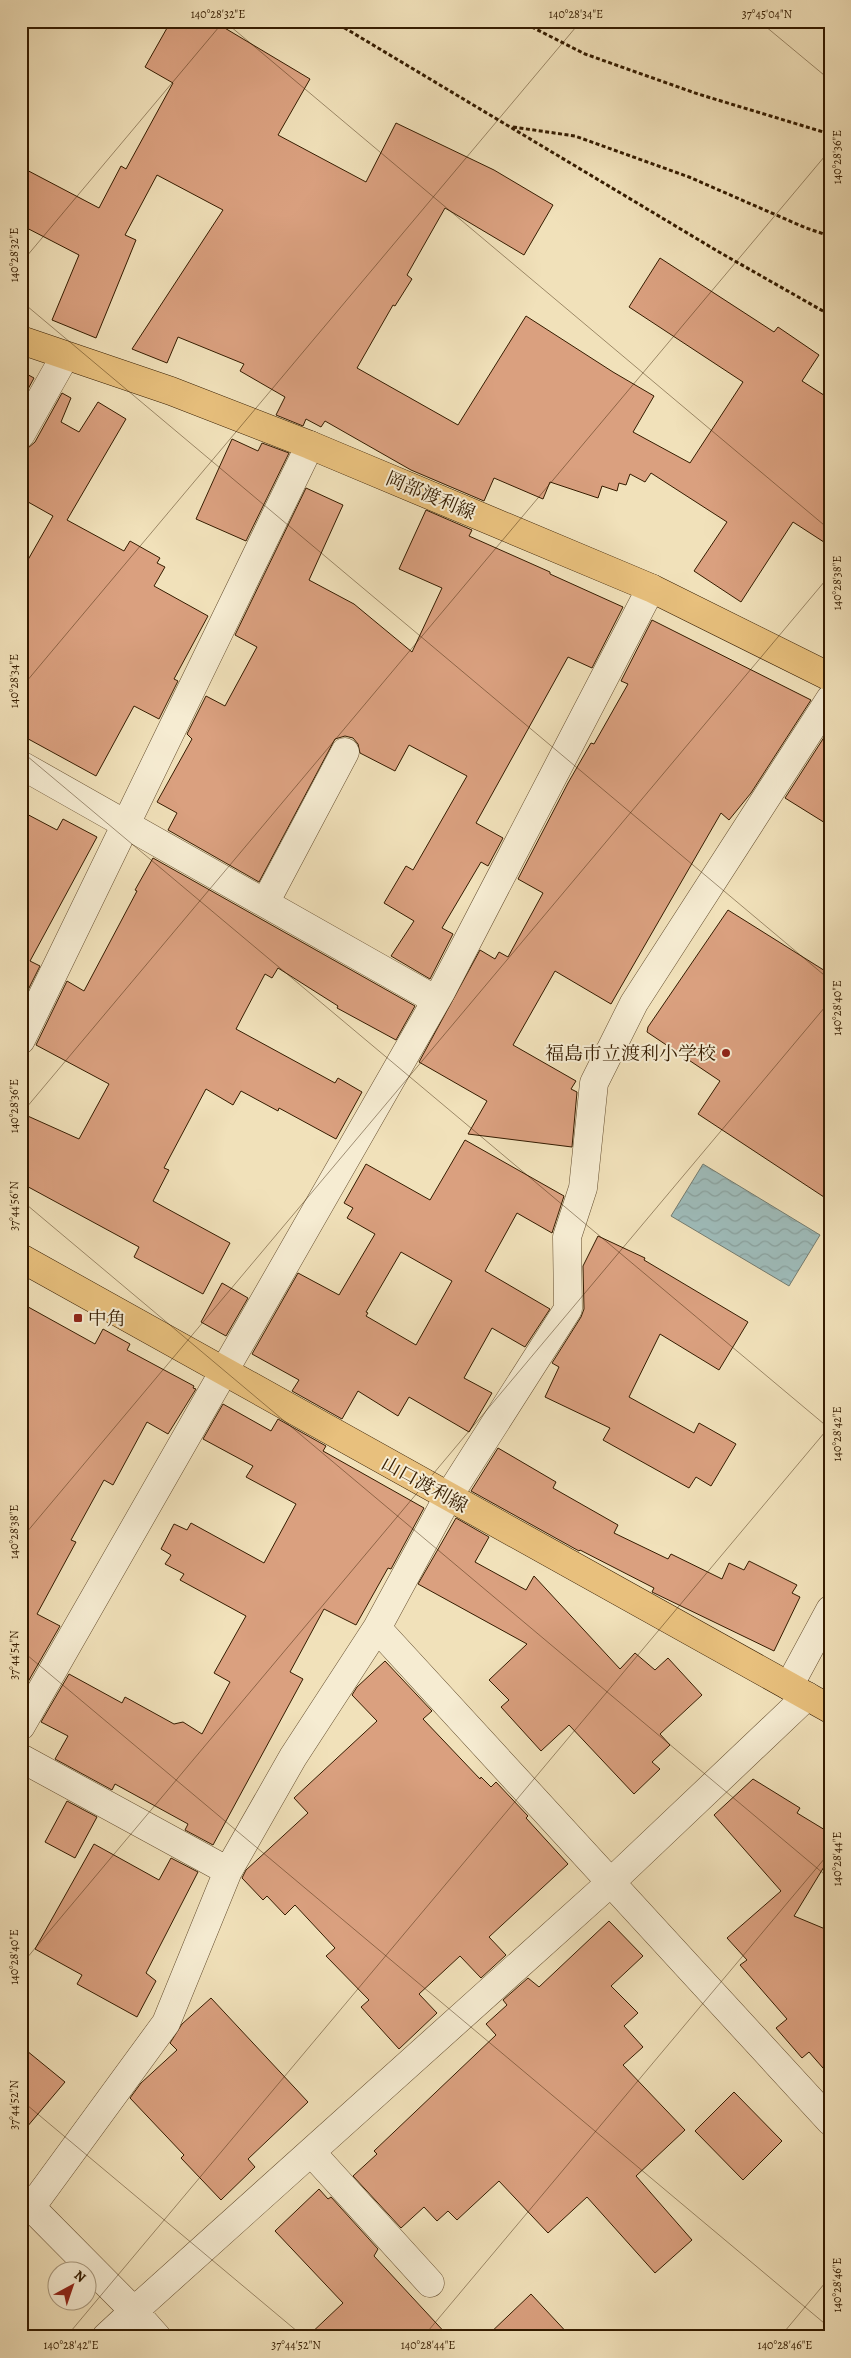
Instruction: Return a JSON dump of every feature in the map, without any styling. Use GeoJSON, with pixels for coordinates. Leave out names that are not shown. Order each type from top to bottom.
{"type":"FeatureCollection","features":[{"type":"Feature","properties":{"kind":"main road","name":"岡部渡利線"},"geometry":{"type":"LineString","coordinates":[[21,340],[171,391],[310,445],[652,588],[830,677]]}},
{"type":"Feature","properties":{"kind":"main road","name":"山口渡利線"},"geometry":{"type":"LineString","coordinates":[[21,1258],[809,1697]]}},
{"type":"Feature","properties":{"kind":"street"},"geometry":{"type":"LineString","coordinates":[[21,434],[65,356]]}},
{"type":"Feature","properties":{"kind":"street"},"geometry":{"type":"LineString","coordinates":[[21,1040],[310,445]]}},
{"type":"Feature","properties":{"kind":"street"},"geometry":{"type":"LineString","coordinates":[[21,1726],[436,1000],[652,588]]}},
{"type":"Feature","properties":{"kind":"street"},"geometry":{"type":"LineString","coordinates":[[157,2337],[27,2202],[166,2023],[228,1871],[293,1757],[377,1628],[448,1497],[568,1309],[567,1237],[583,1188],[594,1083],[634,1003],[830,698]]}},
{"type":"Feature","properties":{"kind":"street"},"geometry":{"type":"LineString","coordinates":[[265,903],[345,752]]}},
{"type":"Feature","properties":{"kind":"street"},"geometry":{"type":"LineString","coordinates":[[21,765],[436,1000]]}},
{"type":"Feature","properties":{"kind":"street"},"geometry":{"type":"LineString","coordinates":[[106,2337],[610,1883],[809,1697],[830,1610]]}},
{"type":"Feature","properties":{"kind":"street"},"geometry":{"type":"LineString","coordinates":[[377,1628],[830,2121]]}},
{"type":"Feature","properties":{"kind":"street"},"geometry":{"type":"LineString","coordinates":[[21,1758],[228,1871]]}},
{"type":"Feature","properties":{"kind":"street"},"geometry":{"type":"LineString","coordinates":[[311,2152],[430,2284]]}},
{"type":"Feature","properties":{"kind":"path"},"geometry":{"type":"LineString","coordinates":[[333,21],[719,252],[830,315]]}},
{"type":"Feature","properties":{"kind":"path"},"geometry":{"type":"LineString","coordinates":[[520,21],[585,54],[698,94],[830,134]]}},
{"type":"Feature","properties":{"kind":"path"},"geometry":{"type":"LineString","coordinates":[[510,127],[575,136],[689,176],[806,228],[830,236]]}},
{"type":"Feature","properties":{"kind":"water"},"geometry":{"type":"Polygon","coordinates":[[[703,1164],[820,1235],[789,1286],[671,1216],[703,1164]]]}},
{"type":"Feature","properties":{"kind":"building"},"geometry":{"type":"Polygon","coordinates":[[[171,21],[213,21],[310,79],[278,135],[366,182],[396,123],[494,170],[553,205],[524,255],[445,208],[407,275],[412,279],[395,306],[393,305],[357,368],[458,425],[526,316],[654,396],[633,432],[690,463],[743,382],[629,307],[660,258],[774,332],[778,327],[819,355],[802,381],[830,399],[830,546],[793,522],[741,602],[694,571],[727,522],[651,473],[645,482],[630,474],[626,485],[619,483],[617,491],[602,486],[598,498],[550,482],[543,499],[494,478],[484,501],[411,470],[325,421],[321,427],[306,419],[303,426],[276,415],[285,397],[240,371],[244,364],[178,337],[167,363],[132,349],[223,210],[157,175],[125,235],[136,240],[96,338],[52,320],[79,255],[21,225],[21,167],[99,208],[121,166],[126,169],[173,83],[145,67],[171,21]]]}},
{"type":"Feature","properties":{"kind":"building"},"geometry":{"type":"Polygon","coordinates":[[[21,371],[34,378],[21,402],[21,371]]]}},
{"type":"Feature","properties":{"kind":"building"},"geometry":{"type":"Polygon","coordinates":[[[62,393],[71,398],[61,422],[79,432],[98,402],[126,419],[67,520],[124,551],[130,541],[160,558],[157,563],[165,567],[154,586],[208,616],[174,679],[178,681],[159,719],[134,706],[96,776],[21,735],[21,572],[53,516],[21,498],[21,450],[28,448],[35,442],[62,393]]]}},
{"type":"Feature","properties":{"kind":"building"},"geometry":{"type":"Polygon","coordinates":[[[232,439],[258,451],[262,443],[289,453],[246,541],[196,519],[232,439]]]}},
{"type":"Feature","properties":{"kind":"building"},"geometry":{"type":"Polygon","coordinates":[[[306,488],[343,505],[309,580],[354,604],[412,652],[442,588],[399,569],[426,510],[472,530],[469,536],[623,607],[592,668],[568,657],[476,823],[503,838],[488,866],[481,862],[442,928],[453,934],[430,979],[391,956],[414,921],[384,903],[406,866],[413,870],[467,776],[409,745],[395,771],[360,753],[358,744],[353,738],[345,736],[335,739],[259,882],[168,830],[177,813],[157,802],[192,739],[187,734],[206,696],[225,706],[257,647],[235,635],[306,488]]]}},
{"type":"Feature","properties":{"kind":"building"},"geometry":{"type":"Polygon","coordinates":[[[652,620],[811,700],[751,793],[729,820],[721,813],[611,1004],[555,971],[513,1045],[576,1081],[571,1089],[577,1092],[572,1147],[468,1134],[487,1101],[419,1062],[480,950],[495,959],[499,952],[508,957],[543,893],[518,879],[568,783],[591,743],[594,744],[628,684],[621,681],[652,620]]]}},
{"type":"Feature","properties":{"kind":"building"},"geometry":{"type":"Polygon","coordinates":[[[830,728],[830,826],[785,798],[830,728]]]}},
{"type":"Feature","properties":{"kind":"building"},"geometry":{"type":"Polygon","coordinates":[[[21,811],[57,830],[63,819],[97,837],[30,961],[40,966],[21,1004],[21,811]]]}},
{"type":"Feature","properties":{"kind":"building"},"geometry":{"type":"Polygon","coordinates":[[[153,858],[415,1006],[396,1040],[337,1008],[338,1006],[278,968],[272,978],[265,974],[236,1029],[335,1083],[338,1078],[362,1092],[336,1139],[279,1108],[278,1111],[241,1091],[233,1105],[206,1089],[164,1168],[169,1170],[153,1201],[230,1243],[203,1294],[134,1257],[139,1247],[21,1183],[21,1113],[79,1139],[109,1084],[36,1045],[67,981],[84,991],[153,858]]]}},
{"type":"Feature","properties":{"kind":"building"},"geometry":{"type":"Polygon","coordinates":[[[728,910],[830,974],[830,1201],[698,1114],[720,1081],[647,1032],[648,1027],[728,910]]]}},
{"type":"Feature","properties":{"kind":"building"},"geometry":{"type":"Polygon","coordinates":[[[465,1140],[564,1196],[552,1233],[517,1213],[485,1271],[550,1309],[525,1347],[492,1328],[464,1378],[492,1393],[469,1432],[409,1397],[398,1416],[358,1391],[342,1419],[292,1391],[299,1380],[252,1354],[298,1273],[339,1295],[375,1234],[347,1218],[353,1208],[344,1203],[366,1164],[430,1200],[465,1140]],[[401,1252],[366,1312],[368,1313],[366,1316],[416,1345],[452,1281],[401,1252]]]}},
{"type":"Feature","properties":{"kind":"building"},"geometry":{"type":"Polygon","coordinates":[[[598,1236],[645,1258],[644,1260],[748,1322],[719,1370],[660,1334],[629,1397],[694,1433],[699,1423],[736,1444],[711,1486],[696,1477],[689,1488],[603,1440],[610,1428],[545,1397],[559,1367],[552,1363],[584,1309],[583,1266],[598,1236]]]}},
{"type":"Feature","properties":{"kind":"building"},"geometry":{"type":"Polygon","coordinates":[[[222,1283],[248,1298],[226,1336],[201,1322],[222,1283]]]}},
{"type":"Feature","properties":{"kind":"building"},"geometry":{"type":"Polygon","coordinates":[[[21,1303],[95,1344],[103,1329],[130,1344],[127,1350],[194,1386],[193,1388],[196,1389],[168,1434],[147,1422],[113,1485],[104,1480],[71,1540],[76,1542],[37,1614],[60,1626],[21,1694],[21,1303]]]}},
{"type":"Feature","properties":{"kind":"building"},"geometry":{"type":"Polygon","coordinates":[[[223,1404],[271,1431],[278,1419],[326,1446],[323,1451],[424,1508],[391,1569],[388,1568],[356,1625],[324,1609],[290,1672],[303,1679],[213,1845],[185,1830],[188,1824],[115,1784],[112,1790],[55,1759],[68,1736],[41,1722],[69,1674],[122,1703],[125,1697],[174,1724],[183,1722],[202,1734],[230,1682],[214,1673],[246,1616],[180,1580],[184,1574],[165,1564],[171,1555],[161,1549],[174,1524],[187,1530],[191,1523],[264,1563],[296,1504],[246,1477],[253,1466],[203,1439],[223,1404]]]}},
{"type":"Feature","properties":{"kind":"building"},"geometry":{"type":"Polygon","coordinates":[[[498,1448],[556,1482],[553,1488],[618,1525],[614,1533],[668,1559],[671,1554],[722,1579],[729,1563],[744,1570],[749,1561],[797,1585],[792,1593],[800,1597],[774,1651],[652,1592],[654,1588],[579,1551],[471,1491],[498,1448]]]}},
{"type":"Feature","properties":{"kind":"building"},"geometry":{"type":"Polygon","coordinates":[[[456,1518],[489,1537],[475,1562],[526,1590],[534,1576],[620,1669],[635,1653],[655,1670],[668,1658],[702,1695],[660,1734],[670,1745],[652,1762],[660,1769],[634,1794],[569,1725],[541,1751],[501,1707],[509,1700],[489,1680],[527,1644],[418,1584],[456,1518]]]}},
{"type":"Feature","properties":{"kind":"building"},"geometry":{"type":"Polygon","coordinates":[[[385,1661],[432,1711],[423,1719],[480,1779],[481,1777],[491,1787],[496,1782],[528,1816],[526,1818],[568,1864],[489,1937],[506,1955],[481,1978],[460,1956],[419,1994],[437,2013],[399,2049],[361,2007],[369,2000],[326,1956],[335,1948],[295,1905],[285,1915],[267,1896],[263,1900],[242,1878],[246,1870],[308,1813],[294,1798],[377,1721],[352,1695],[357,1687],[385,1661]]]}},
{"type":"Feature","properties":{"kind":"building"},"geometry":{"type":"Polygon","coordinates":[[[753,1779],[800,1808],[797,1813],[830,1833],[830,1857],[794,1916],[830,1931],[830,2076],[809,2052],[802,2058],[776,2028],[787,2019],[740,1965],[747,1960],[727,1938],[781,1891],[714,1815],[753,1779]]]}},
{"type":"Feature","properties":{"kind":"building"},"geometry":{"type":"Polygon","coordinates":[[[67,1801],[97,1817],[75,1858],[45,1842],[67,1801]]]}},
{"type":"Feature","properties":{"kind":"building"},"geometry":{"type":"Polygon","coordinates":[[[94,1844],[159,1880],[171,1858],[198,1872],[146,1973],[156,1981],[137,2017],[77,1984],[82,1975],[35,1949],[94,1844]]]}},
{"type":"Feature","properties":{"kind":"building"},"geometry":{"type":"Polygon","coordinates":[[[609,1921],[643,1956],[611,1986],[638,2013],[624,2026],[643,2047],[623,2065],[685,2130],[636,2176],[692,2240],[655,2273],[587,2197],[548,2233],[499,2181],[457,2220],[448,2211],[437,2221],[424,2207],[401,2228],[353,2176],[377,2154],[374,2151],[496,2035],[486,2024],[507,2005],[503,2000],[528,1978],[539,1987],[609,1921]]]}},
{"type":"Feature","properties":{"kind":"building"},"geometry":{"type":"Polygon","coordinates":[[[211,1998],[308,2102],[248,2159],[255,2167],[221,2200],[181,2158],[184,2155],[130,2098],[141,2083],[177,2050],[170,2043],[182,2024],[211,1998]]]}},
{"type":"Feature","properties":{"kind":"building"},"geometry":{"type":"Polygon","coordinates":[[[21,2046],[65,2082],[21,2134],[21,2046]]]}},
{"type":"Feature","properties":{"kind":"building"},"geometry":{"type":"Polygon","coordinates":[[[734,2092],[782,2141],[743,2180],[695,2131],[734,2092]]]}},
{"type":"Feature","properties":{"kind":"building"},"geometry":{"type":"Polygon","coordinates":[[[319,2189],[328,2199],[331,2197],[378,2249],[374,2256],[449,2337],[307,2337],[343,2303],[275,2231],[319,2189]]]}},
{"type":"Feature","properties":{"kind":"building"},"geometry":{"type":"Polygon","coordinates":[[[531,2294],[571,2337],[486,2337],[531,2294]]]}},
{"type":"Feature","properties":{"kind":"place","name":"福島市立渡利小学校"},"geometry":{"type":"Point","coordinates":[726,1053]}},
{"type":"Feature","properties":{"kind":"place","name":"中角"},"geometry":{"type":"Point","coordinates":[78,1318]}}]}
